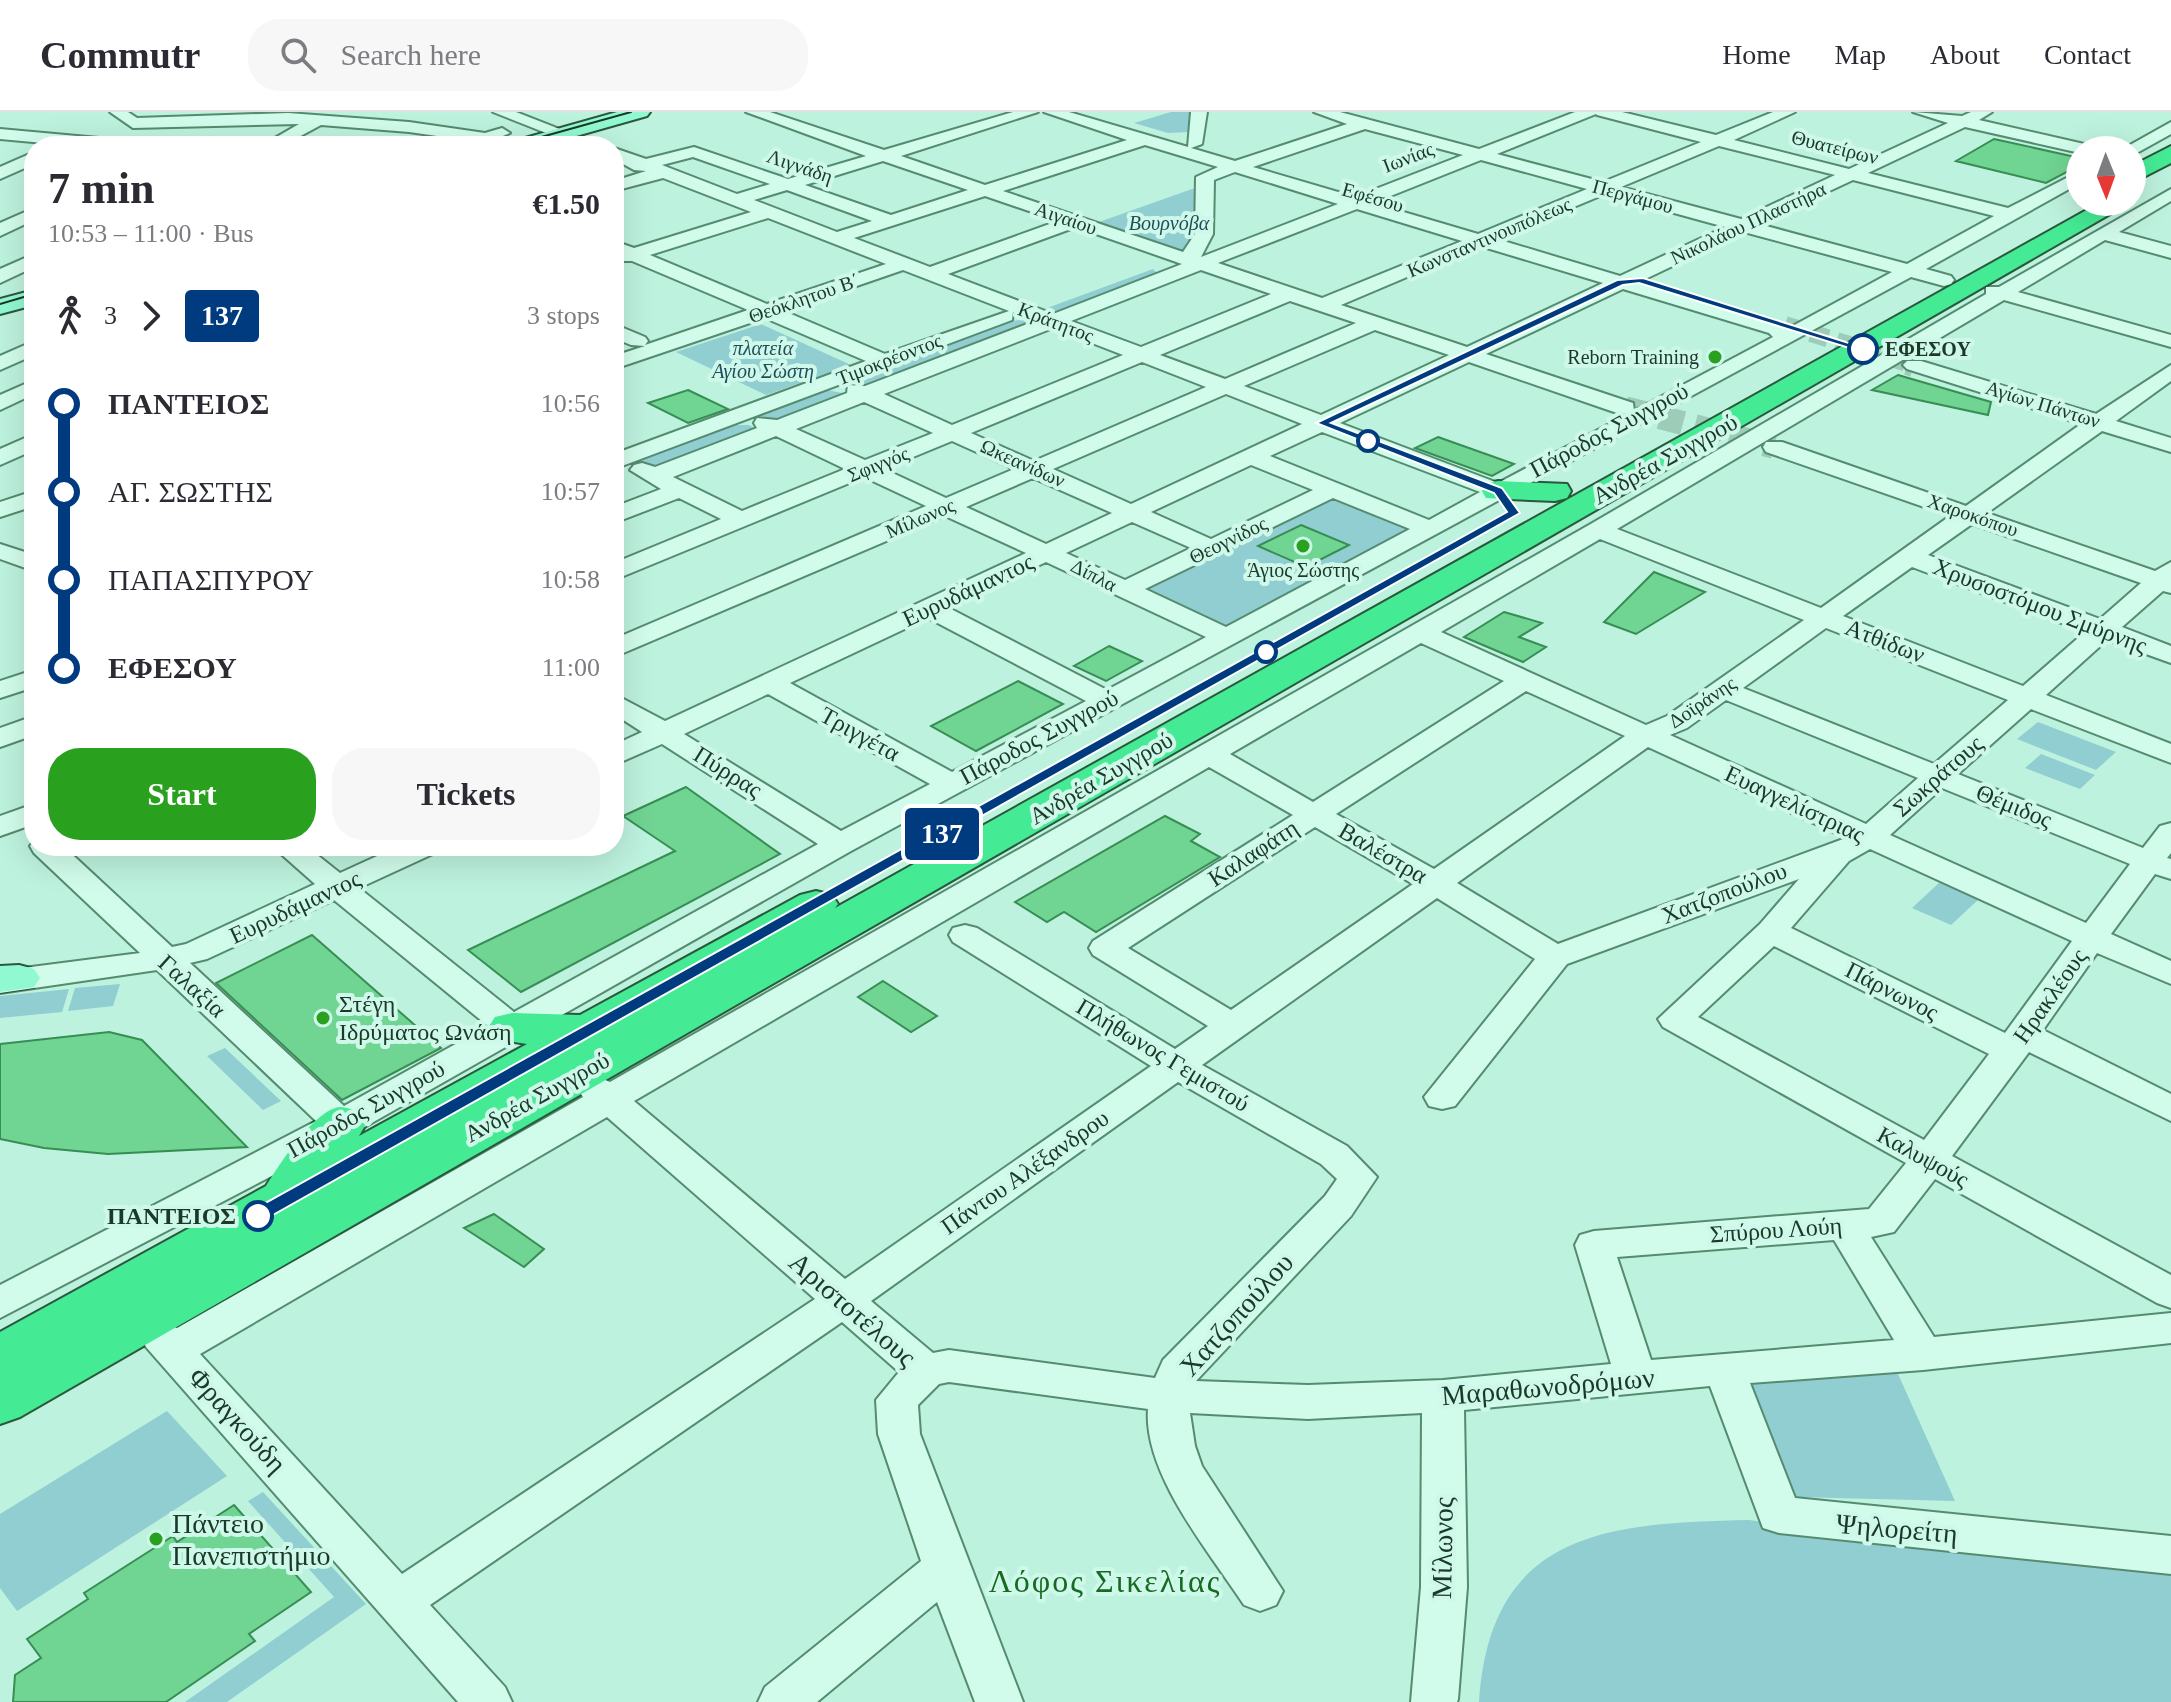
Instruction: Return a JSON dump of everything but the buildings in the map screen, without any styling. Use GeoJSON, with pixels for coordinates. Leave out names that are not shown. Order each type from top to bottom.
{"type":"FeatureCollection","features":[{"type":"Feature","properties":{"kind":"highway"},"geometry":{"type":"LineString","coordinates":[[2146,168],[2171,153]]}},
{"type":"Feature","properties":{"kind":"highway"},"geometry":{"type":"LineString","coordinates":[[2146,187],[2171,173]]}},
{"type":"Feature","properties":{"kind":"highway","name":"Ανδρέα Συγγρού"},"geometry":{"type":"LineString","coordinates":[[1958,283],[2066,214]]}},
{"type":"Feature","properties":{"kind":"highway","name":"Ανδρέα Συγγρού"},"geometry":{"type":"LineString","coordinates":[[0,1401],[159,1334],[592,1068],[1548,510],[1958,283],[2091,216]]}},
{"type":"Feature","properties":{"kind":"highway"},"geometry":{"type":"LineString","coordinates":[[512,1028],[592,1068]]}},
{"type":"Feature","properties":{"kind":"highway","name":"Ανδρέα Συγγρού"},"geometry":{"type":"LineString","coordinates":[[0,1358],[283,1201],[592,1068]]}},
{"type":"Feature","properties":{"kind":"highway"},"geometry":{"type":"LineString","coordinates":[[283,1201],[303,1170],[341,1124]]}},
{"type":"Feature","properties":{"kind":"main road"},"geometry":{"type":"LineString","coordinates":[[539,136],[606,112]]}},
{"type":"Feature","properties":{"kind":"main road"},"geometry":{"type":"LineString","coordinates":[[527,136],[640,112]]}},
{"type":"Feature","properties":{"kind":"main road"},"geometry":{"type":"LineString","coordinates":[[0,296],[24,276]]}},
{"type":"Feature","properties":{"kind":"main road"},"geometry":{"type":"LineString","coordinates":[[0,307],[24,300]]}},
{"type":"Feature","properties":{"kind":"street"},"geometry":{"type":"LineString","coordinates":[[118,112],[133,123],[330,114],[440,128],[409,127],[330,114],[288,136]]}},
{"type":"Feature","properties":{"kind":"street"},"geometry":{"type":"LineString","coordinates":[[501,112],[568,136]]}},
{"type":"Feature","properties":{"kind":"street","name":"Αιγαίου"},"geometry":{"type":"LineString","coordinates":[[754,112],[1468,354],[1478,367],[1636,411]]}},
{"type":"Feature","properties":{"kind":"street"},"geometry":{"type":"LineString","coordinates":[[736,200],[1030,112]]}},
{"type":"Feature","properties":{"kind":"street","name":"Εφέσου"},"geometry":{"type":"LineString","coordinates":[[1052,112],[1635,277],[1784,332]]}},
{"type":"Feature","properties":{"kind":"street","name":"Εφέσου"},"geometry":{"type":"LineString","coordinates":[[1087,112],[1194,144],[1243,164]]}},
{"type":"Feature","properties":{"kind":"street"},"geometry":{"type":"LineString","coordinates":[[1194,144],[1199,112]]}},
{"type":"Feature","properties":{"kind":"street","name":"Περγάμου"},"geometry":{"type":"LineString","coordinates":[[1322,112],[2171,341]]}},
{"type":"Feature","properties":{"kind":"street"},"geometry":{"type":"LineString","coordinates":[[1083,287],[1194,255],[1204,240],[1205,177],[1396,112]]}},
{"type":"Feature","properties":{"kind":"street","name":"Ιωνίας"},"geometry":{"type":"LineString","coordinates":[[1185,258],[1238,246],[1590,112]]}},
{"type":"Feature","properties":{"kind":"street","name":"Θυατείρων"},"geometry":{"type":"LineString","coordinates":[[1603,112],[2009,214]]}},
{"type":"Feature","properties":{"kind":"street","name":"Κωνσταντινουπόλεως"},"geometry":{"type":"LineString","coordinates":[[1323,305],[1787,112]]}},
{"type":"Feature","properties":{"kind":"street"},"geometry":{"type":"LineString","coordinates":[[1921,112],[2066,145]]}},
{"type":"Feature","properties":{"kind":"street","name":"Νικολάου Πλαστήρα"},"geometry":{"type":"LineString","coordinates":[[1322,423],[1984,112]]}},
{"type":"Feature","properties":{"kind":"street"},"geometry":{"type":"LineString","coordinates":[[792,125],[822,116]]}},
{"type":"Feature","properties":{"kind":"street"},"geometry":{"type":"LineString","coordinates":[[177,136],[216,117]]}},
{"type":"Feature","properties":{"kind":"street"},"geometry":{"type":"LineString","coordinates":[[76,136],[99,125]]}},
{"type":"Feature","properties":{"kind":"street"},"geometry":{"type":"LineString","coordinates":[[389,136],[409,127]]}},
{"type":"Feature","properties":{"kind":"street"},"geometry":{"type":"LineString","coordinates":[[2146,141],[2171,127]]}},
{"type":"Feature","properties":{"kind":"street"},"geometry":{"type":"LineString","coordinates":[[4,128],[34,136]]}},
{"type":"Feature","properties":{"kind":"street"},"geometry":{"type":"LineString","coordinates":[[836,238],[1144,140]]}},
{"type":"Feature","properties":{"kind":"street","name":"Λιγνάδη"},"geometry":{"type":"LineString","coordinates":[[655,169],[694,152],[891,221]]}},
{"type":"Feature","properties":{"kind":"street","name":"Κράτητος"},"geometry":{"type":"LineString","coordinates":[[624,157],[1023,309],[1053,310],[1142,355],[1548,510]]}},
{"type":"Feature","properties":{"kind":"street"},"geometry":{"type":"LineString","coordinates":[[0,174],[17,165]]}},
{"type":"Feature","properties":{"kind":"street"},"geometry":{"type":"LineString","coordinates":[[624,165],[655,169]]}},
{"type":"Feature","properties":{"kind":"street"},"geometry":{"type":"LineString","coordinates":[[624,182],[655,169]]}},
{"type":"Feature","properties":{"kind":"street","name":"Πάροδος Συγγρού"},"geometry":{"type":"LineString","coordinates":[[592,1068],[1208,754],[1419,632],[1548,510],[1636,411],[1784,332],[1815,322],[2066,183]]}},
{"type":"Feature","properties":{"kind":"street","name":"Πάροδος Συγγρού"},"geometry":{"type":"LineString","coordinates":[[0,1303],[341,1124],[840,844],[1428,528],[1548,510],[1768,440],[1876,367],[1906,360],[2004,294],[2171,194]]}},
{"type":"Feature","properties":{"kind":"street"},"geometry":{"type":"LineString","coordinates":[[1,229],[24,208]]}},
{"type":"Feature","properties":{"kind":"street"},"geometry":{"type":"LineString","coordinates":[[624,253],[768,212]]}},
{"type":"Feature","properties":{"kind":"street"},"geometry":{"type":"LineString","coordinates":[[929,274],[1076,221]]}},
{"type":"Feature","properties":{"kind":"street"},"geometry":{"type":"LineString","coordinates":[[1,229],[24,230]]}},
{"type":"Feature","properties":{"kind":"street"},"geometry":{"type":"LineString","coordinates":[[2103,234],[2171,252]]}},
{"type":"Feature","properties":{"kind":"street"},"geometry":{"type":"LineString","coordinates":[[1204,240],[1238,246]]}},
{"type":"Feature","properties":{"kind":"street"},"geometry":{"type":"LineString","coordinates":[[624,255],[759,306],[885,361]]}},
{"type":"Feature","properties":{"kind":"street","name":"Θεόκλητου Β΄"},"geometry":{"type":"LineString","coordinates":[[624,359],[883,256]]}},
{"type":"Feature","properties":{"kind":"street","name":"Τιμοκρέοντος"},"geometry":{"type":"LineString","coordinates":[[654,476],[865,394],[1053,310],[1185,258]]}},
{"type":"Feature","properties":{"kind":"street"},"geometry":{"type":"LineString","coordinates":[[0,263],[24,268]]}},
{"type":"Feature","properties":{"kind":"street","name":"Θεόκλητου Β΄"},"geometry":{"type":"LineString","coordinates":[[624,346],[903,264]]}},
{"type":"Feature","properties":{"kind":"street"},"geometry":{"type":"LineString","coordinates":[[0,277],[24,272]]}},
{"type":"Feature","properties":{"kind":"street"},"geometry":{"type":"LineString","coordinates":[[1635,277],[1655,279],[1791,320],[1815,322]]}},
{"type":"Feature","properties":{"kind":"street","name":"Σφιγγός"},"geometry":{"type":"LineString","coordinates":[[624,568],[1289,294]]}},
{"type":"Feature","properties":{"kind":"street","name":"Τιμοκρέοντος"},"geometry":{"type":"LineString","coordinates":[[624,458],[1023,309]]}},
{"type":"Feature","properties":{"kind":"street","name":"Μίλωνος"},"geometry":{"type":"LineString","coordinates":[[624,645],[1374,323]]}},
{"type":"Feature","properties":{"kind":"street"},"geometry":{"type":"LineString","coordinates":[[624,335],[638,341]]}},
{"type":"Feature","properties":{"kind":"street"},"geometry":{"type":"LineString","coordinates":[[0,364],[24,352]]}},
{"type":"Feature","properties":{"kind":"street","name":"Δοϊράνης"},"geometry":{"type":"LineString","coordinates":[[2090,420],[2171,352]]}},
{"type":"Feature","properties":{"kind":"street","name":"Αγίων Πάντων"},"geometry":{"type":"LineString","coordinates":[[1906,360],[2171,445]]}},
{"type":"Feature","properties":{"kind":"street","name":"Αγίων Πάντων"},"geometry":{"type":"LineString","coordinates":[[1876,367],[1898,368],[2090,420]]}},
{"type":"Feature","properties":{"kind":"street","name":"Δοϊράνης"},"geometry":{"type":"LineString","coordinates":[[1646,735],[1677,722],[1957,510],[2090,420],[2171,371]]}},
{"type":"Feature","properties":{"kind":"street","name":"Ωκεανίδων"},"geometry":{"type":"LineString","coordinates":[[833,380],[1211,548]]}},
{"type":"Feature","properties":{"kind":"street","name":"Δίπλα"},"geometry":{"type":"LineString","coordinates":[[744,413],[1227,637]]}},
{"type":"Feature","properties":{"kind":"street","name":"Ευρυδάμαντος"},"geometry":{"type":"LineString","coordinates":[[624,751],[1322,423]]}},
{"type":"Feature","properties":{"kind":"street","name":"Χαροκόπου"},"geometry":{"type":"LineString","coordinates":[[1768,440],[1957,510]]}},
{"type":"Feature","properties":{"kind":"street"},"geometry":{"type":"LineString","coordinates":[[0,458],[24,446]]}},
{"type":"Feature","properties":{"kind":"street","name":"Χαροκόπου"},"geometry":{"type":"LineString","coordinates":[[1737,448],[1756,448],[2167,578]]}},
{"type":"Feature","properties":{"kind":"street"},"geometry":{"type":"LineString","coordinates":[[1251,457],[1428,528]]}},
{"type":"Feature","properties":{"kind":"street"},"geometry":{"type":"LineString","coordinates":[[624,463],[741,520]]}},
{"type":"Feature","properties":{"kind":"street"},"geometry":{"type":"LineString","coordinates":[[624,512],[681,489]]}},
{"type":"Feature","properties":{"kind":"street","name":"Θεογνίδος"},"geometry":{"type":"LineString","coordinates":[[1124,590],[1332,490]]}},
{"type":"Feature","properties":{"kind":"street"},"geometry":{"type":"LineString","coordinates":[[0,510],[24,502]]}},
{"type":"Feature","properties":{"kind":"street","name":"Ατθίδων"},"geometry":{"type":"LineString","coordinates":[[1548,510],[2171,754]]}},
{"type":"Feature","properties":{"kind":"street","name":"Δοϊράνης"},"geometry":{"type":"LineString","coordinates":[[1646,735],[1657,715],[1909,557],[1957,510]]}},
{"type":"Feature","properties":{"kind":"street"},"geometry":{"type":"LineString","coordinates":[[0,551],[24,559]]}},
{"type":"Feature","properties":{"kind":"street","name":"Χρυσοστόμου Σμύρνης"},"geometry":{"type":"LineString","coordinates":[[1909,557],[2171,655]]}},
{"type":"Feature","properties":{"kind":"street","name":"Σωκράτους"},"geometry":{"type":"LineString","coordinates":[[1675,1019],[1771,931],[1838,854],[1868,838],[2103,629],[2167,578]]}},
{"type":"Feature","properties":{"kind":"street"},"geometry":{"type":"LineString","coordinates":[[929,608],[1106,701]]}},
{"type":"Feature","properties":{"kind":"street","name":"Ευαγγελίστριας"},"geometry":{"type":"LineString","coordinates":[[1419,632],[2171,974]]}},
{"type":"Feature","properties":{"kind":"street","name":"Καλαφάτη"},"geometry":{"type":"LineString","coordinates":[[1232,1026],[1105,948],[1526,679]]}},
{"type":"Feature","properties":{"kind":"street"},"geometry":{"type":"LineString","coordinates":[[0,690],[24,682]]}},
{"type":"Feature","properties":{"kind":"street","name":"Τριγγέτα"},"geometry":{"type":"LineString","coordinates":[[769,683],[952,784]]}},
{"type":"Feature","properties":{"kind":"street","name":"Θέμιδος"},"geometry":{"type":"LineString","coordinates":[[1722,689],[2160,866]]}},
{"type":"Feature","properties":{"kind":"street","name":"Πύρρας"},"geometry":{"type":"LineString","coordinates":[[624,708],[840,844]]}},
{"type":"Feature","properties":{"kind":"street"},"geometry":{"type":"LineString","coordinates":[[0,738],[24,729]]}},
{"type":"Feature","properties":{"kind":"street","name":"Πάντου Αλέξανδρου"},"geometry":{"type":"LineString","coordinates":[[399,1601],[842,1301],[1646,735]]}},
{"type":"Feature","properties":{"kind":"street","name":"Βαλέστρα"},"geometry":{"type":"LineString","coordinates":[[1208,754],[1435,883],[1555,957]]}},
{"type":"Feature","properties":{"kind":"street","name":"Ηρακλέους"},"geometry":{"type":"LineString","coordinates":[[1930,1161],[2018,1043],[2092,936],[2160,866],[2171,832]]}},
{"type":"Feature","properties":{"kind":"street","name":"Χατζοπούλου"},"geometry":{"type":"LineString","coordinates":[[1555,957],[1838,854]]}},
{"type":"Feature","properties":{"kind":"street","name":"Γαλαξία"},"geometry":{"type":"LineString","coordinates":[[55,856],[341,1124]]}},
{"type":"Feature","properties":{"kind":"street"},"geometry":{"type":"LineString","coordinates":[[299,856],[512,1028]]}},
{"type":"Feature","properties":{"kind":"street","name":"Ευρυδάμαντος"},"geometry":{"type":"LineString","coordinates":[[5,977],[163,959],[218,943],[403,856]]}},
{"type":"Feature","properties":{"kind":"street","name":"Πάρνωνος"},"geometry":{"type":"LineString","coordinates":[[1771,931],[2171,1109]]}},
{"type":"Feature","properties":{"kind":"street","name":"Πλήθωνος Γεμιστού"},"geometry":{"type":"LineString","coordinates":[[965,935],[1176,1065],[1334,1155],[1358,1177]]}},
{"type":"Feature","properties":{"kind":"street"},"geometry":{"type":"LineString","coordinates":[[1442,1097],[1555,957]]}},
{"type":"Feature","properties":{"kind":"street","name":"Καλυψούς"},"geometry":{"type":"LineString","coordinates":[[1675,1019],[1930,1161],[2165,1281]]}},
{"type":"Feature","properties":{"kind":"street","name":"Αριστοτέλους"},"geometry":{"type":"LineString","coordinates":[[592,1068],[842,1301],[926,1371],[907,1386],[897,1400],[896,1417],[946,1567],[999,1702]]}},
{"type":"Feature","properties":{"kind":"street","name":"Σπύρου Λούη"},"geometry":{"type":"LineString","coordinates":[[1636,1378],[1594,1245],[1880,1222],[1930,1161]]}},
{"type":"Feature","properties":{"kind":"street","name":"Χατζοπούλου"},"geometry":{"type":"LineString","coordinates":[[1260,1591],[1178,1464],[1169,1425],[1171,1396],[1178,1371],[1338,1206],[1358,1177]]}},
{"type":"Feature","properties":{"kind":"street"},"geometry":{"type":"LineString","coordinates":[[1845,1226],[1923,1354]]}},
{"type":"Feature","properties":{"kind":"street","name":"Μαραθωνοδρόμων"},"geometry":{"type":"LineString","coordinates":[[926,1371],[949,1366],[1171,1396],[1308,1402],[1443,1396],[1724,1369],[1923,1354],[2171,1328]]}},
{"type":"Feature","properties":{"kind":"street","name":"Φραγκούδη"},"geometry":{"type":"LineString","coordinates":[[159,1334],[488,1702]]}},
{"type":"Feature","properties":{"kind":"street","name":"Ψηλορείτη"},"geometry":{"type":"LineString","coordinates":[[1724,1369],[1779,1515],[2171,1555]]}},
{"type":"Feature","properties":{"kind":"street","name":"Μίλωνος"},"geometry":{"type":"LineString","coordinates":[[1434,1699],[1439,1674],[1443,1541],[1443,1396]]}},
{"type":"Feature","properties":{"kind":"street"},"geometry":{"type":"LineString","coordinates":[[782,1702],[946,1567]]}},
{"type":"Feature","properties":{"kind":"green space"},"geometry":{"type":"Polygon","coordinates":[[[1171,112],[1190,112],[1189,132],[1168,133],[1134,123],[1171,112]]]}},
{"type":"Feature","properties":{"kind":"green space","name":"Βουρνόβα"},"geometry":{"type":"Polygon","coordinates":[[[1199,189],[1190,249],[1185,253],[1100,226],[1099,222],[1199,189]]]}},
{"type":"Feature","properties":{"kind":"green space"},"geometry":{"type":"Polygon","coordinates":[[[1153,269],[1158,274],[1051,313],[1039,311],[1153,269]]]}},
{"type":"Feature","properties":{"kind":"green space"},"geometry":{"type":"Polygon","coordinates":[[[1008,321],[1032,323],[875,387],[855,382],[857,377],[1008,321]]]}},
{"type":"Feature","properties":{"kind":"green space","name":"πλατεία Αγίου Σώστη"},"geometry":{"type":"Polygon","coordinates":[[[761,324],[851,365],[766,395],[676,352],[761,324]]]}},
{"type":"Feature","properties":{"kind":"green space"},"geometry":{"type":"Polygon","coordinates":[[[827,390],[847,394],[780,423],[760,419],[760,413],[827,390]]]}},
{"type":"Feature","properties":{"kind":"green space"},"geometry":{"type":"Polygon","coordinates":[[[729,425],[749,425],[756,429],[655,469],[641,464],[643,458],[729,425]]]}},
{"type":"Feature","properties":{"kind":"green space"},"geometry":{"type":"Polygon","coordinates":[[[1328,495],[1410,528],[1222,628],[1138,588],[1328,495]]]}},
{"type":"Feature","properties":{"kind":"green space"},"geometry":{"type":"Polygon","coordinates":[[[2038,722],[2116,752],[2096,770],[2017,739],[2038,722]]]}},
{"type":"Feature","properties":{"kind":"green space"},"geometry":{"type":"Polygon","coordinates":[[[2041,754],[2095,775],[2080,789],[2025,768],[2041,754]]]}},
{"type":"Feature","properties":{"kind":"green space"},"geometry":{"type":"Polygon","coordinates":[[[1940,882],[1979,899],[1951,925],[1912,908],[1940,882]]]}},
{"type":"Feature","properties":{"kind":"green space"},"geometry":{"type":"Polygon","coordinates":[[[120,984],[113,1006],[68,1011],[75,988],[120,984]]]}},
{"type":"Feature","properties":{"kind":"green space"},"geometry":{"type":"Polygon","coordinates":[[[69,989],[62,1012],[0,1018],[0,996],[69,989]]]}},
{"type":"Feature","properties":{"kind":"green space"},"geometry":{"type":"Polygon","coordinates":[[[225,1048],[281,1101],[263,1110],[207,1056],[225,1048]]]}},
{"type":"Feature","properties":{"kind":"green space"},"geometry":{"type":"Polygon","coordinates":[[[1894,1365],[1955,1501],[1795,1497],[1745,1375],[1894,1365]]]}},
{"type":"Feature","properties":{"kind":"green space"},"geometry":{"type":"Polygon","coordinates":[[[167,1411],[227,1476],[17,1611],[0,1588],[0,1514],[167,1411]]]}},
{"type":"Feature","properties":{"kind":"green space"},"geometry":{"type":"Polygon","coordinates":[[[263,1492],[366,1604],[227,1702],[185,1702],[334,1597],[248,1501],[263,1492]]]}},
{"type":"Feature","properties":{"kind":"green space"},"geometry":{"type":"Polygon","coordinates":[[[1749,1520],[1968,1550],[2171,1570],[2171,1702],[1479,1702],[1488,1645],[1506,1601],[1532,1570],[1566,1548],[1605,1534],[1649,1526],[1749,1520]]]}},
{"type":"Feature","properties":{"kind":"tunnel"},"geometry":{"type":"LineString","coordinates":[[1785,325],[1914,365],[1908,363]]}},
{"type":"Feature","properties":{"kind":"tunnel"},"geometry":{"type":"LineString","coordinates":[[1625,408],[1774,447]]}},
{"type":"Feature","properties":{"kind":"tram line"},"geometry":{"type":"LineString","coordinates":[[545,136],[631,112]]}},
{"type":"Feature","properties":{"kind":"tram line"},"geometry":{"type":"LineString","coordinates":[[0,304],[24,297]]}},
{"type":"Feature","properties":{"kind":"bus line","name":"137"},"geometry":{"type":"LineString","coordinates":[[258,1216],[1514,513],[1498,491],[1322,423],[1621,282],[1639,280],[1863,349]]}},
{"type":"Feature","properties":{"kind":"place","name":"ΕΦΕΣΟΥ"},"geometry":{"type":"Point","coordinates":[1863,349]}},
{"type":"Feature","properties":{"kind":"place","name":"Reborn Training"},"geometry":{"type":"Point","coordinates":[1715,357]}},
{"type":"Feature","properties":{"kind":"place","name":"Άγιος Σώστης"},"geometry":{"type":"Point","coordinates":[1303,546]}},
{"type":"Feature","properties":{"kind":"place","name":"Στέγη Iδρύματος Ωνάση"},"geometry":{"type":"Point","coordinates":[323,1018]}},
{"type":"Feature","properties":{"kind":"place","name":"ΠΑΝΤΕΙΟΣ"},"geometry":{"type":"Point","coordinates":[258,1216]}},
{"type":"Feature","properties":{"kind":"place","name":"Πάντειο Πανεπιστήμιο"},"geometry":{"type":"Point","coordinates":[156,1539]}},
{"type":"Feature","properties":{"kind":"district","name":"Λόφος Σικελίας"},"geometry":{"type":"Point","coordinates":[1105,1581]}}]}
